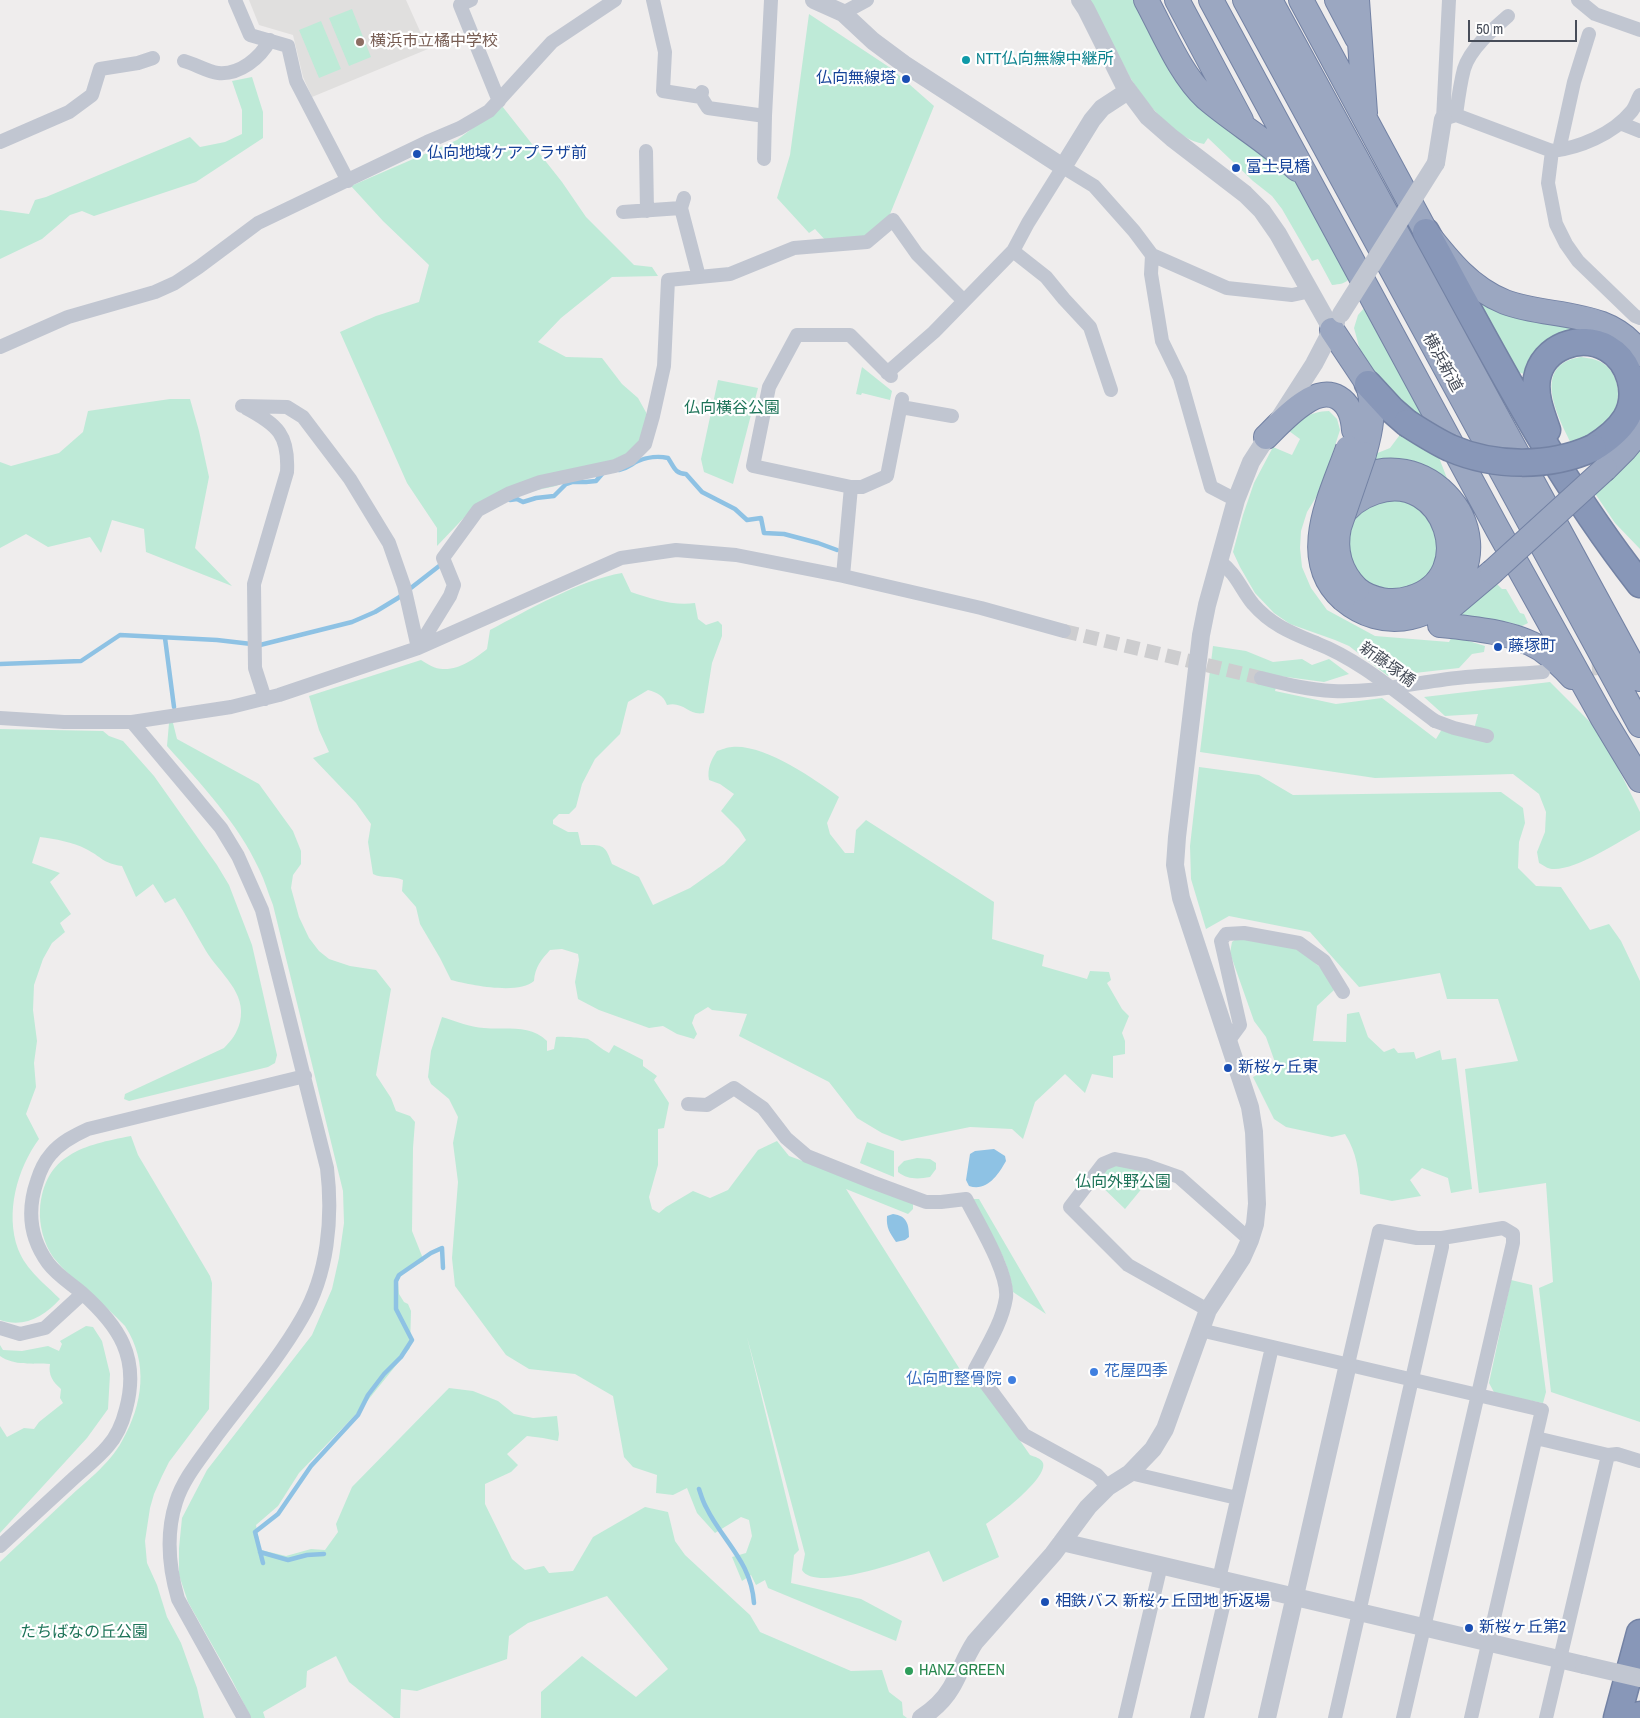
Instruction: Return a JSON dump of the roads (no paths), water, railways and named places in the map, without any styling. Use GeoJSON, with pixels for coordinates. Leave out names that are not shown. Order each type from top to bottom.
{"type":"FeatureCollection","features":[{"type":"Feature","properties":{"kind":"highway"},"geometry":{"type":"LineString","coordinates":[[1146,0],[1185,73],[1205,97],[1275,150],[1311,182]]}},
{"type":"Feature","properties":{"kind":"highway"},"geometry":{"type":"LineString","coordinates":[[1160,0],[1215,104]]}},
{"type":"Feature","properties":{"kind":"highway"},"geometry":{"type":"LineString","coordinates":[[1177,0],[1244,126]]}},
{"type":"Feature","properties":{"kind":"highway"},"geometry":{"type":"LineString","coordinates":[[1195,0],[1275,150]]}},
{"type":"Feature","properties":{"kind":"highway"},"geometry":{"type":"LineString","coordinates":[[1211,0],[1602,717],[1640,780]]}},
{"type":"Feature","properties":{"kind":"highway","name":"横浜新道"},"geometry":{"type":"LineString","coordinates":[[1245,0],[1640,725]]}},
{"type":"Feature","properties":{"kind":"highway","name":"横浜新道"},"geometry":{"type":"LineString","coordinates":[[1270,0],[1640,679]]}},
{"type":"Feature","properties":{"kind":"highway"},"geometry":{"type":"LineString","coordinates":[[1301,0],[1517,397],[1580,501],[1617,556],[1640,584]]}},
{"type":"Feature","properties":{"kind":"highway"},"geometry":{"type":"LineString","coordinates":[[1318,0],[1364,87]]}},
{"type":"Feature","properties":{"kind":"highway"},"geometry":{"type":"LineString","coordinates":[[1352,2],[1362,46],[1366,120]]}},
{"type":"Feature","properties":{"kind":"highway"},"geometry":{"type":"LineString","coordinates":[[1426,232],[1460,272],[1487,293],[1517,306],[1575,316],[1605,325],[1625,336],[1640,354]]}},
{"type":"Feature","properties":{"kind":"highway"},"geometry":{"type":"LineString","coordinates":[[1336,322],[1368,384],[1371,394],[1371,430],[1355,444]]}},
{"type":"Feature","properties":{"kind":"highway"},"geometry":{"type":"LineString","coordinates":[[1336,322],[1354,394],[1356,417],[1355,444],[1337,536],[1340,562],[1348,578],[1348,595]]}},
{"type":"Feature","properties":{"kind":"highway"},"geometry":{"type":"LineString","coordinates":[[1367,615],[1399,619],[1424,613],[1452,591],[1461,575],[1466,557],[1467,538],[1462,518],[1449,497],[1436,485],[1406,472],[1391,471],[1366,476],[1344,488],[1332,499],[1327,506],[1317,531],[1317,559],[1322,576],[1348,595],[1398,601],[1415,597],[1436,583],[1447,562],[1450,545],[1447,528],[1434,506],[1413,492],[1405,490],[1388,489],[1366,496],[1346,510],[1335,529],[1333,546],[1334,557],[1348,595],[1354,607],[1367,615],[1398,623],[1414,623],[1430,619],[1451,608],[1492,572],[1599,459],[1613,433],[1627,416],[1632,392],[1629,372],[1623,363],[1606,348],[1596,343],[1574,342],[1559,348],[1546,358],[1540,368],[1537,379],[1537,391],[1547,430],[1580,501]]}},
{"type":"Feature","properties":{"kind":"highway"},"geometry":{"type":"LineString","coordinates":[[1398,344],[1448,451],[1457,476],[1461,496]]}},
{"type":"Feature","properties":{"kind":"highway"},"geometry":{"type":"LineString","coordinates":[[1368,384],[1407,423],[1452,448],[1482,458],[1535,462],[1552,461],[1580,454],[1599,459],[1625,449],[1640,431]]}},
{"type":"Feature","properties":{"kind":"highway"},"geometry":{"type":"LineString","coordinates":[[1266,437],[1306,401],[1322,395],[1338,397],[1350,409],[1353,418],[1355,444]]}},
{"type":"Feature","properties":{"kind":"highway"},"geometry":{"type":"LineString","coordinates":[[1440,625],[1509,636],[1540,648],[1571,675],[1602,717]]}},
{"type":"Feature","properties":{"kind":"highway"},"geometry":{"type":"LineString","coordinates":[[1617,1718],[1640,1633]]}},
{"type":"Feature","properties":{"kind":"street"},"geometry":{"type":"LineString","coordinates":[[235,0],[250,35],[288,46],[296,81],[348,181]]}},
{"type":"Feature","properties":{"kind":"street"},"geometry":{"type":"LineString","coordinates":[[471,0],[460,5],[499,101]]}},
{"type":"Feature","properties":{"kind":"street"},"geometry":{"type":"LineString","coordinates":[[0,346],[68,317],[155,292],[175,283],[258,223],[426,142],[460,128],[489,111],[552,42],[614,0]]}},
{"type":"Feature","properties":{"kind":"street"},"geometry":{"type":"LineString","coordinates":[[653,0],[665,52],[663,90],[702,94],[708,108],[765,116]]}},
{"type":"Feature","properties":{"kind":"street"},"geometry":{"type":"LineString","coordinates":[[764,159],[772,0]]}},
{"type":"Feature","properties":{"kind":"street"},"geometry":{"type":"LineString","coordinates":[[814,0],[843,13],[873,41],[904,64],[1094,186],[1134,231],[1152,255],[1227,288],[1292,295],[1311,291]]}},
{"type":"Feature","properties":{"kind":"street"},"geometry":{"type":"LineString","coordinates":[[843,13],[868,0]]}},
{"type":"Feature","properties":{"kind":"street"},"geometry":{"type":"LineString","coordinates":[[1080,0],[1128,91],[1148,117],[1172,138],[1245,194],[1262,211],[1278,234],[1311,291],[1336,322]]}},
{"type":"Feature","properties":{"kind":"street"},"geometry":{"type":"LineString","coordinates":[[1449,0],[1449,117]]}},
{"type":"Feature","properties":{"kind":"street"},"geometry":{"type":"LineString","coordinates":[[1578,0],[1595,14],[1640,30]]}},
{"type":"Feature","properties":{"kind":"street"},"geometry":{"type":"LineString","coordinates":[[921,1718],[934,1710],[951,1689],[966,1656],[975,1642],[1062,1542],[1088,1507],[1108,1487],[1130,1473],[1153,1449],[1165,1429],[1208,1310],[1242,1258],[1250,1240],[1258,1204],[1254,1132],[1250,1107],[1181,898],[1175,865],[1196,668],[1207,605],[1236,500],[1251,462],[1314,364],[1336,322],[1436,163],[1464,67],[1477,46],[1494,27],[1508,16]]}},
{"type":"Feature","properties":{"kind":"street"},"geometry":{"type":"LineString","coordinates":[[1589,34],[1555,151],[1548,183],[1556,224],[1566,244],[1578,261],[1635,316],[1640,318]]}},
{"type":"Feature","properties":{"kind":"street"},"geometry":{"type":"LineString","coordinates":[[184,61],[219,73],[236,70],[249,64],[263,52],[270,40]]}},
{"type":"Feature","properties":{"kind":"street"},"geometry":{"type":"LineString","coordinates":[[0,142],[69,112],[92,95],[100,70],[138,63],[153,58]]}},
{"type":"Feature","properties":{"kind":"street"},"geometry":{"type":"LineString","coordinates":[[952,416],[902,404],[887,476],[862,487],[753,466],[769,388],[797,335],[850,335],[889,375],[1013,251],[1028,223],[1092,120],[1102,108],[1128,91]]}},
{"type":"Feature","properties":{"kind":"street"},"geometry":{"type":"LineString","coordinates":[[1449,117],[1555,151],[1585,143],[1614,127],[1632,111],[1640,95]]}},
{"type":"Feature","properties":{"kind":"street"},"geometry":{"type":"LineString","coordinates":[[1620,122],[1640,131]]}},
{"type":"Feature","properties":{"kind":"street"},"geometry":{"type":"LineString","coordinates":[[646,151],[647,210]]}},
{"type":"Feature","properties":{"kind":"street"},"geometry":{"type":"LineString","coordinates":[[623,212],[647,210],[682,203],[699,277]]}},
{"type":"Feature","properties":{"kind":"street"},"geometry":{"type":"LineString","coordinates":[[418,648],[450,596],[454,585],[444,562],[478,510],[510,493],[540,482],[615,466],[630,459],[646,444],[664,366],[668,280],[730,274],[794,248],[867,242],[893,220],[917,254],[964,301]]}},
{"type":"Feature","properties":{"kind":"street"},"geometry":{"type":"LineString","coordinates":[[1013,251],[1046,277],[1090,327],[1111,390]]}},
{"type":"Feature","properties":{"kind":"street"},"geometry":{"type":"LineString","coordinates":[[1152,255],[1151,274],[1162,341],[1180,378],[1211,486],[1236,500]]}},
{"type":"Feature","properties":{"kind":"street"},"geometry":{"type":"LineString","coordinates":[[265,699],[255,668],[254,584],[287,472],[288,454],[284,439],[269,420],[242,406],[287,407],[303,417],[355,487],[389,544],[406,590],[418,648]]}},
{"type":"Feature","properties":{"kind":"street"},"geometry":{"type":"LineString","coordinates":[[843,576],[851,486]]}},
{"type":"Feature","properties":{"kind":"street"},"geometry":{"type":"LineString","coordinates":[[0,718],[64,722],[132,722],[214,710],[279,696],[418,648],[621,558],[676,550],[736,555],[843,576],[981,608],[1064,631]]}},
{"type":"Feature","properties":{"kind":"street","name":"新藤塚橋"},"geometry":{"type":"LineString","coordinates":[[1219,561],[1230,569],[1252,603],[1269,620],[1334,650],[1356,663],[1435,721],[1487,736]]}},
{"type":"Feature","properties":{"kind":"street"},"geometry":{"type":"LineString","coordinates":[[1261,678],[1302,688],[1347,691],[1381,689],[1465,677],[1543,672]]}},
{"type":"Feature","properties":{"kind":"street"},"geometry":{"type":"LineString","coordinates":[[132,722],[220,828],[238,856],[262,910],[305,1076],[327,1168],[330,1191],[328,1238],[316,1290],[303,1318],[288,1341],[198,1460],[176,1502],[171,1524],[169,1546],[173,1584],[178,1599],[244,1718]]}},
{"type":"Feature","properties":{"kind":"street"},"geometry":{"type":"LineString","coordinates":[[1229,1040],[1240,1025],[1221,941],[1226,934],[1244,933],[1299,943],[1324,961],[1343,992]]}},
{"type":"Feature","properties":{"kind":"street"},"geometry":{"type":"LineString","coordinates":[[0,1546],[108,1446],[122,1422],[130,1390],[128,1354],[114,1325],[57,1273],[48,1263],[34,1237],[30,1207],[32,1194],[42,1166],[51,1153],[75,1135],[88,1129],[305,1076]]}},
{"type":"Feature","properties":{"kind":"street"},"geometry":{"type":"LineString","coordinates":[[688,1104],[707,1105],[734,1088],[763,1108],[786,1138],[807,1156],[926,1202],[966,1199],[1000,1267],[1005,1281],[1006,1297],[1001,1318],[976,1368],[1024,1435],[1097,1475],[1108,1487]]}},
{"type":"Feature","properties":{"kind":"street"},"geometry":{"type":"LineString","coordinates":[[1208,1310],[1128,1265],[1070,1207],[1103,1164],[1115,1159],[1145,1165],[1179,1177],[1250,1240]]}},
{"type":"Feature","properties":{"kind":"street"},"geometry":{"type":"LineString","coordinates":[[1267,1718],[1379,1231],[1417,1238],[1442,1238],[1503,1228],[1513,1234],[1513,1243],[1403,1718]]}},
{"type":"Feature","properties":{"kind":"street"},"geometry":{"type":"LineString","coordinates":[[1335,1718],[1442,1247],[1442,1238]]}},
{"type":"Feature","properties":{"kind":"street"},"geometry":{"type":"LineString","coordinates":[[0,1328],[20,1334],[45,1328],[82,1294]]}},
{"type":"Feature","properties":{"kind":"street"},"geometry":{"type":"LineString","coordinates":[[1200,1330],[1542,1410],[1471,1718]]}},
{"type":"Feature","properties":{"kind":"street"},"geometry":{"type":"LineString","coordinates":[[1197,1718],[1224,1580],[1237,1498],[1272,1346]]}},
{"type":"Feature","properties":{"kind":"street"},"geometry":{"type":"LineString","coordinates":[[1536,1438],[1608,1455],[1617,1454],[1640,1461]]}},
{"type":"Feature","properties":{"kind":"street"},"geometry":{"type":"LineString","coordinates":[[1546,1718],[1608,1455]]}},
{"type":"Feature","properties":{"kind":"street"},"geometry":{"type":"LineString","coordinates":[[1130,1473],[1237,1498]]}},
{"type":"Feature","properties":{"kind":"street"},"geometry":{"type":"LineString","coordinates":[[1062,1542],[1640,1678]]}},
{"type":"Feature","properties":{"kind":"street"},"geometry":{"type":"LineString","coordinates":[[1126,1718],[1161,1565]]}},
{"type":"Feature","properties":{"kind":"water"},"geometry":{"type":"Polygon","coordinates":[[[994,1149],[1005,1156],[1006,1161],[999,1172],[991,1181],[981,1187],[969,1186],[966,1180],[970,1154],[975,1151],[994,1149]]]}},
{"type":"Feature","properties":{"kind":"water"},"geometry":{"type":"Polygon","coordinates":[[[893,1214],[906,1221],[909,1237],[905,1240],[896,1242],[889,1230],[887,1216],[893,1214]]]}},
{"type":"Feature","properties":{"kind":"waterway"},"geometry":{"type":"LineString","coordinates":[[619,470],[645,459],[668,458],[673,467],[682,474],[686,474],[702,492],[735,509],[747,520],[761,518],[764,533],[784,534],[837,550]]}},
{"type":"Feature","properties":{"kind":"waterway"},"geometry":{"type":"LineString","coordinates":[[510,500],[517,499],[523,502],[554,496],[566,484],[596,481],[602,474]]}},
{"type":"Feature","properties":{"kind":"waterway"},"geometry":{"type":"LineString","coordinates":[[0,664],[81,661],[120,635],[217,640],[260,645],[352,622],[375,612],[398,598],[443,563]]}},
{"type":"Feature","properties":{"kind":"waterway"},"geometry":{"type":"LineString","coordinates":[[165,638],[174,707]]}},
{"type":"Feature","properties":{"kind":"waterway"},"geometry":{"type":"LineString","coordinates":[[263,1563],[255,1532],[278,1514],[311,1466],[358,1415],[368,1395],[384,1374],[401,1357],[412,1340],[396,1309],[396,1281],[399,1275],[431,1253],[442,1248],[443,1268]]}},
{"type":"Feature","properties":{"kind":"waterway"},"geometry":{"type":"LineString","coordinates":[[699,1489],[713,1519],[748,1575],[754,1603]]}},
{"type":"Feature","properties":{"kind":"waterway"},"geometry":{"type":"LineString","coordinates":[[260,1552],[288,1560],[307,1555],[324,1554]]}},
{"type":"Feature","properties":{"kind":"tunnel"},"geometry":{"type":"LineString","coordinates":[[1064,631],[1261,678]]}},
{"type":"Feature","properties":{"kind":"tunnel"},"geometry":{"type":"LineString","coordinates":[[1571,670],[1615,667]]}},
{"type":"Feature","properties":{"kind":"place","name":"横浜市立橘中学校"},"geometry":{"type":"Point","coordinates":[360,42]}},
{"type":"Feature","properties":{"kind":"place","name":"NTT仏向無線中継所"},"geometry":{"type":"Point","coordinates":[966,60]}},
{"type":"Feature","properties":{"kind":"place","name":"仏向無線塔"},"geometry":{"type":"Point","coordinates":[906,79]}},
{"type":"Feature","properties":{"kind":"place","name":"仏向地域ケアプラザ前"},"geometry":{"type":"Point","coordinates":[417,154]}},
{"type":"Feature","properties":{"kind":"place","name":"富士見橋"},"geometry":{"type":"Point","coordinates":[1236,168]}},
{"type":"Feature","properties":{"kind":"place","name":"藤塚町"},"geometry":{"type":"Point","coordinates":[1498,647]}},
{"type":"Feature","properties":{"kind":"place","name":"新桜ヶ丘東"},"geometry":{"type":"Point","coordinates":[1228,1068]}},
{"type":"Feature","properties":{"kind":"place","name":"花屋四季"},"geometry":{"type":"Point","coordinates":[1094,1372]}},
{"type":"Feature","properties":{"kind":"place","name":"仏向町整骨院"},"geometry":{"type":"Point","coordinates":[1012,1380]}},
{"type":"Feature","properties":{"kind":"place","name":"相鉄バス 新桜ヶ丘団地 折返場"},"geometry":{"type":"Point","coordinates":[1045,1602]}},
{"type":"Feature","properties":{"kind":"place","name":"新桜ヶ丘第2"},"geometry":{"type":"Point","coordinates":[1469,1628]}},
{"type":"Feature","properties":{"kind":"place","name":"HANZ GREEN"},"geometry":{"type":"Point","coordinates":[909,1671]}},
{"type":"Feature","properties":{"kind":"park label","name":"仏向横谷公園"},"geometry":{"type":"Point","coordinates":[732,409]}},
{"type":"Feature","properties":{"kind":"park label","name":"仏向外野公園"},"geometry":{"type":"Point","coordinates":[1123,1183]}},
{"type":"Feature","properties":{"kind":"park label","name":"たちばなの丘公園"},"geometry":{"type":"Point","coordinates":[84,1633]}}]}
